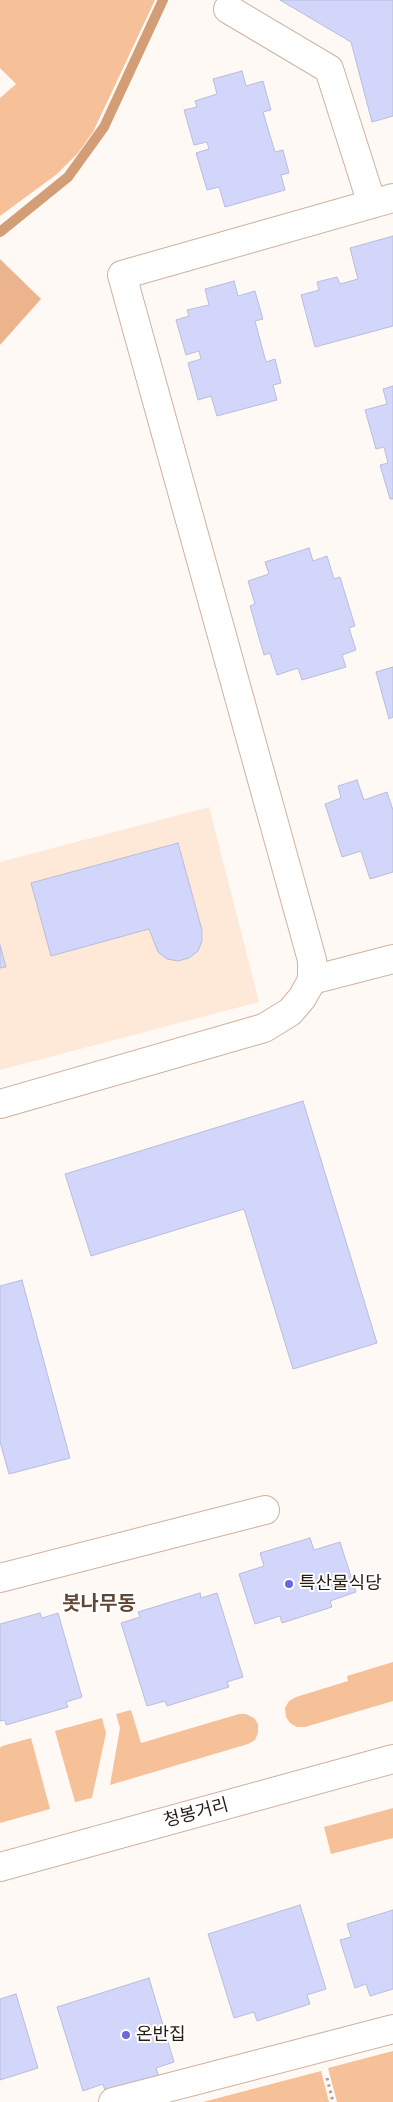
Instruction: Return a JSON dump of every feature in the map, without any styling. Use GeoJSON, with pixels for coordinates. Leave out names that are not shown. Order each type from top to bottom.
{"type":"FeatureCollection","features":[{"type":"Feature","properties":{"kind":"street"},"geometry":{"type":"LineString","coordinates":[[0,1104],[264,1028],[290,1012],[302,998],[312,980],[312,960],[122,275],[382,201],[329,69],[228,8]]}},
{"type":"Feature","properties":{"kind":"street"},"geometry":{"type":"LineString","coordinates":[[312,980],[393,959]]}},
{"type":"Feature","properties":{"kind":"street"},"geometry":{"type":"LineString","coordinates":[[0,1578],[265,1510]]}},
{"type":"Feature","properties":{"kind":"street","name":"청봉거리"},"geometry":{"type":"LineString","coordinates":[[0,1867],[393,1759]]}},
{"type":"Feature","properties":{"kind":"street"},"geometry":{"type":"LineString","coordinates":[[113,2102],[393,2029]]}},
{"type":"Feature","properties":{"kind":"shaded area"},"geometry":{"type":"Polygon","coordinates":[[[0,0],[155,0],[93,132],[78,153],[57,174],[0,216],[0,98],[16,84],[0,68],[0,0]]]}},
{"type":"Feature","properties":{"kind":"shaded area"},"geometry":{"type":"Polygon","coordinates":[[[0,259],[41,299],[0,345],[0,259]]]}},
{"type":"Feature","properties":{"kind":"shaded area"},"geometry":{"type":"Polygon","coordinates":[[[209,807],[259,1002],[0,1070],[0,862],[209,807]]]}},
{"type":"Feature","properties":{"kind":"shaded area"},"geometry":{"type":"Polygon","coordinates":[[[393,1662],[393,1701],[305,1727],[297,1727],[290,1723],[286,1717],[285,1708],[289,1701],[296,1697],[348,1681],[347,1676],[393,1662]]]}},
{"type":"Feature","properties":{"kind":"shaded area"},"geometry":{"type":"Polygon","coordinates":[[[131,1710],[141,1743],[239,1714],[246,1714],[254,1718],[258,1724],[258,1733],[255,1740],[248,1744],[110,1785],[120,1728],[116,1714],[131,1710]]]}},
{"type":"Feature","properties":{"kind":"shaded area"},"geometry":{"type":"Polygon","coordinates":[[[102,1718],[106,1733],[92,1798],[75,1802],[55,1731],[102,1718]]]}},
{"type":"Feature","properties":{"kind":"shaded area"},"geometry":{"type":"Polygon","coordinates":[[[31,1738],[50,1809],[0,1823],[0,1748],[31,1738]]]}},
{"type":"Feature","properties":{"kind":"shaded area"},"geometry":{"type":"Polygon","coordinates":[[[393,1808],[393,1838],[331,1854],[324,1827],[393,1808]]]}},
{"type":"Feature","properties":{"kind":"shaded area"},"geometry":{"type":"Polygon","coordinates":[[[393,2051],[393,2102],[337,2102],[328,2068],[393,2051]]]}},
{"type":"Feature","properties":{"kind":"shaded area"},"geometry":{"type":"Polygon","coordinates":[[[321,2071],[329,2102],[203,2102],[321,2071]]]}},
{"type":"Feature","properties":{"kind":"building"},"geometry":{"type":"Polygon","coordinates":[[[280,0],[393,0],[393,116],[372,122],[351,42],[280,0]]]}},
{"type":"Feature","properties":{"kind":"building"},"geometry":{"type":"Polygon","coordinates":[[[242,71],[246,86],[263,81],[271,110],[263,112],[275,152],[283,150],[289,173],[281,175],[285,190],[225,207],[219,187],[207,190],[196,153],[209,149],[207,142],[194,145],[184,110],[197,107],[195,101],[217,94],[213,79],[242,71]]]}},
{"type":"Feature","properties":{"kind":"building"},"geometry":{"type":"Polygon","coordinates":[[[393,236],[393,326],[315,347],[301,295],[319,290],[317,282],[337,277],[340,284],[358,279],[350,248],[393,236]]]}},
{"type":"Feature","properties":{"kind":"building"},"geometry":{"type":"Polygon","coordinates":[[[234,281],[238,296],[255,291],[263,319],[255,321],[266,362],[275,359],[281,383],[273,385],[277,400],[217,416],[211,396],[198,400],[188,363],[201,359],[199,351],[186,355],[176,320],[189,316],[187,310],[209,305],[205,289],[234,281]]]}},
{"type":"Feature","properties":{"kind":"building"},"geometry":{"type":"Polygon","coordinates":[[[393,386],[393,499],[390,499],[380,465],[388,463],[384,447],[376,449],[365,410],[387,404],[383,389],[393,386]]]}},
{"type":"Feature","properties":{"kind":"building"},"geometry":{"type":"Polygon","coordinates":[[[309,548],[313,561],[327,556],[334,579],[340,577],[355,626],[349,628],[356,650],[342,655],[346,667],[302,680],[298,668],[277,675],[270,653],[264,655],[250,606],[255,604],[248,581],[269,574],[265,562],[309,548]]]}},
{"type":"Feature","properties":{"kind":"building"},"geometry":{"type":"Polygon","coordinates":[[[393,667],[393,717],[389,719],[376,672],[393,667]]]}},
{"type":"Feature","properties":{"kind":"building"},"geometry":{"type":"Polygon","coordinates":[[[357,780],[364,800],[387,792],[393,810],[393,872],[370,879],[361,851],[342,857],[325,804],[341,798],[338,786],[357,780]]]}},
{"type":"Feature","properties":{"kind":"building"},"geometry":{"type":"Polygon","coordinates":[[[178,843],[202,930],[202,941],[198,951],[189,958],[178,961],[167,959],[158,952],[149,929],[51,956],[31,883],[178,843]]]}},
{"type":"Feature","properties":{"kind":"building"},"geometry":{"type":"Polygon","coordinates":[[[0,945],[6,967],[0,968],[0,945]]]}},
{"type":"Feature","properties":{"kind":"building"},"geometry":{"type":"Polygon","coordinates":[[[303,1101],[377,1343],[293,1369],[244,1209],[91,1256],[65,1174],[303,1101]]]}},
{"type":"Feature","properties":{"kind":"building"},"geometry":{"type":"Polygon","coordinates":[[[22,1280],[70,1458],[9,1474],[0,1442],[0,1286],[22,1280]]]}},
{"type":"Feature","properties":{"kind":"building"},"geometry":{"type":"Polygon","coordinates":[[[310,1538],[314,1550],[340,1542],[356,1592],[330,1601],[332,1607],[282,1623],[280,1616],[255,1624],[239,1574],[264,1566],[260,1553],[310,1538]]]}},
{"type":"Feature","properties":{"kind":"building"},"geometry":{"type":"Polygon","coordinates":[[[200,1593],[201,1598],[217,1593],[243,1677],[227,1682],[229,1687],[167,1706],[165,1701],[147,1706],[121,1623],[140,1617],[138,1612],[200,1593]]]}},
{"type":"Feature","properties":{"kind":"building"},"geometry":{"type":"Polygon","coordinates":[[[40,1613],[42,1618],[58,1613],[82,1697],[66,1702],[68,1707],[6,1725],[5,1720],[0,1721],[0,1624],[40,1613]]]}},
{"type":"Feature","properties":{"kind":"building"},"geometry":{"type":"Polygon","coordinates":[[[300,1905],[326,1989],[307,1995],[310,2004],[257,2021],[254,2012],[234,2018],[208,1934],[300,1905]]]}},
{"type":"Feature","properties":{"kind":"building"},"geometry":{"type":"Polygon","coordinates":[[[393,1910],[393,1989],[370,1996],[366,1984],[355,1988],[340,1940],[351,1937],[347,1924],[393,1910]]]}},
{"type":"Feature","properties":{"kind":"building"},"geometry":{"type":"Polygon","coordinates":[[[149,1978],[174,2062],[156,2068],[159,2077],[106,2094],[103,2084],[83,2091],[57,2007],[149,1978]]]}},
{"type":"Feature","properties":{"kind":"building"},"geometry":{"type":"Polygon","coordinates":[[[16,1994],[38,2068],[0,2080],[0,1999],[16,1994]]]}},
{"type":"Feature","properties":{"kind":"waterway"},"geometry":{"type":"LineString","coordinates":[[0,232],[68,177],[104,127],[163,0]]}},
{"type":"Feature","properties":{"kind":"place","name":"특산물식당"},"geometry":{"type":"Point","coordinates":[289,1584]}},
{"type":"Feature","properties":{"kind":"place","name":"온반집"},"geometry":{"type":"Point","coordinates":[126,2035]}},
{"type":"Feature","properties":{"kind":"district","name":"봇나무동"},"geometry":{"type":"Point","coordinates":[99,1604]}}]}
